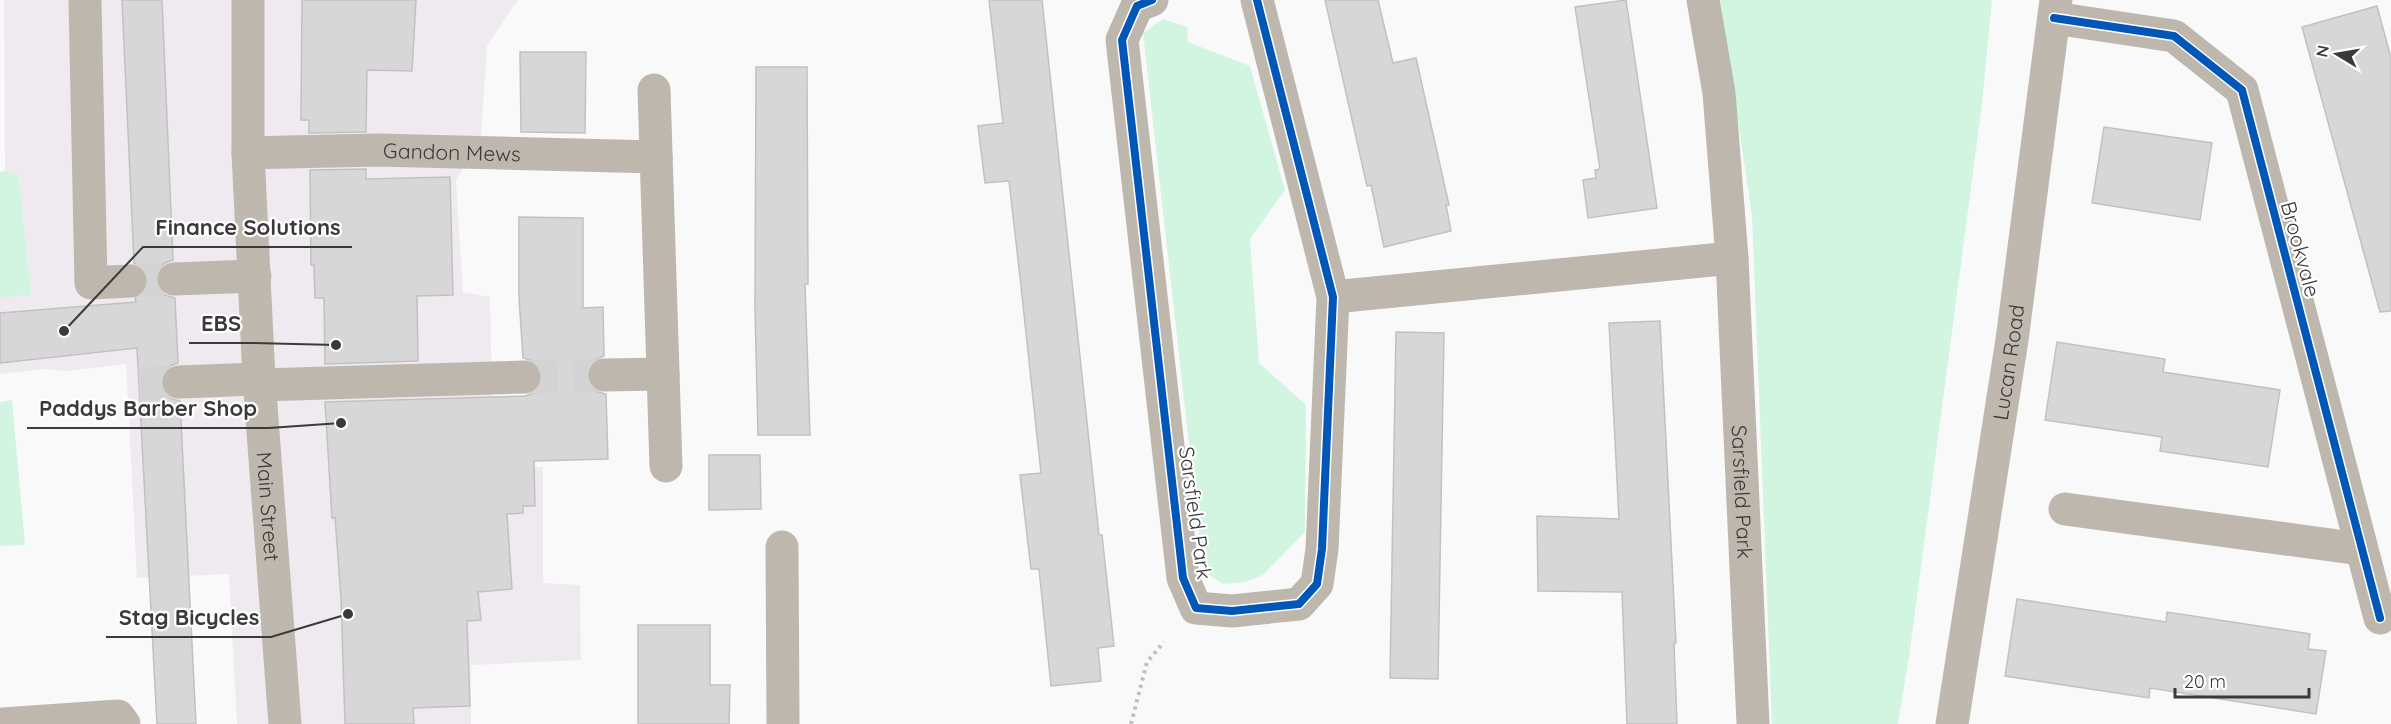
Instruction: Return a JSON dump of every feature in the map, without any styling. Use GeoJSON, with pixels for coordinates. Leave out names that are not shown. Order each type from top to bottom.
{"type":"FeatureCollection","features":[{"type":"Feature","properties":{"kind":"main road","name":"Main Street"},"geometry":{"type":"LineString","coordinates":[[248,0],[248,153],[259,382],[285,724]]}},
{"type":"Feature","properties":{"kind":"main road","name":"Lucan Road"},"geometry":{"type":"LineString","coordinates":[[1952,724],[2012,340],[2055,9]]}},
{"type":"Feature","properties":{"kind":"street"},"geometry":{"type":"LineString","coordinates":[[85,0],[91,283],[130,281]]}},
{"type":"Feature","properties":{"kind":"street","name":"Sarsfield Park"},"geometry":{"type":"LineString","coordinates":[[1152,0],[1137,6],[1122,40],[1183,578],[1196,608],[1232,611],[1299,604],[1317,584],[1322,549],[1333,297],[1257,0]]}},
{"type":"Feature","properties":{"kind":"street","name":"Sarsfield Park"},"geometry":{"type":"LineString","coordinates":[[1704,0],[1719,93],[1732,258],[1753,724]]}},
{"type":"Feature","properties":{"kind":"street","name":"Brookvale"},"geometry":{"type":"LineString","coordinates":[[2055,9],[2174,36],[2242,90],[2360,549],[2380,618]]}},
{"type":"Feature","properties":{"kind":"street"},"geometry":{"type":"LineString","coordinates":[[654,90],[666,466]]}},
{"type":"Feature","properties":{"kind":"street","name":"Gandon Mews"},"geometry":{"type":"LineString","coordinates":[[248,153],[378,150],[656,157]]}},
{"type":"Feature","properties":{"kind":"street"},"geometry":{"type":"LineString","coordinates":[[1333,297],[1732,258]]}},
{"type":"Feature","properties":{"kind":"street"},"geometry":{"type":"LineString","coordinates":[[174,279],[255,276]]}},
{"type":"Feature","properties":{"kind":"street"},"geometry":{"type":"LineString","coordinates":[[605,375],[663,374]]}},
{"type":"Feature","properties":{"kind":"street"},"geometry":{"type":"LineString","coordinates":[[179,382],[524,377]]}},
{"type":"Feature","properties":{"kind":"street"},"geometry":{"type":"LineString","coordinates":[[2065,509],[2360,549]]}},
{"type":"Feature","properties":{"kind":"street"},"geometry":{"type":"LineString","coordinates":[[782,547],[783,724]]}},
{"type":"Feature","properties":{"kind":"street"},"geometry":{"type":"LineString","coordinates":[[3,724],[118,716],[124,724]]}},
{"type":"Feature","properties":{"kind":"path"},"geometry":{"type":"LineString","coordinates":[[1131,724],[1147,662],[1164,642]]}},
{"type":"Feature","properties":{"kind":"shaded area"},"geometry":{"type":"Polygon","coordinates":[[[4,0],[518,0],[487,46],[481,136],[456,181],[463,292],[490,297],[493,444],[521,467],[543,467],[543,583],[580,585],[581,660],[471,665],[471,724],[237,724],[229,574],[137,578],[126,364],[66,371],[44,369],[0,374],[0,298],[31,293],[19,174],[5,171],[4,0]]]}},
{"type":"Feature","properties":{"kind":"green space"},"geometry":{"type":"Polygon","coordinates":[[[1720,0],[1992,0],[1982,104],[1910,650],[1898,724],[1772,724],[1752,216],[1720,0]]]}},
{"type":"Feature","properties":{"kind":"green space"},"geometry":{"type":"Polygon","coordinates":[[[1163,19],[1187,27],[1188,42],[1250,66],[1285,190],[1250,239],[1259,363],[1306,405],[1305,532],[1263,575],[1245,582],[1223,584],[1209,575],[1201,552],[1143,33],[1163,19]]]}},
{"type":"Feature","properties":{"kind":"green space"},"geometry":{"type":"Polygon","coordinates":[[[0,172],[19,174],[31,294],[0,298],[0,172]]]}},
{"type":"Feature","properties":{"kind":"green space"},"geometry":{"type":"Polygon","coordinates":[[[12,400],[25,545],[0,546],[0,402],[12,400]]]}},
{"type":"Feature","properties":{"kind":"building"},"geometry":{"type":"Polygon","coordinates":[[[122,0],[162,0],[173,260],[165,263],[158,270],[155,280],[158,289],[165,295],[175,298],[178,363],[170,366],[163,373],[160,383],[170,398],[180,401],[196,724],[157,724],[137,348],[0,363],[0,313],[136,302],[135,298],[147,289],[149,281],[146,271],[134,263],[122,0]]]}},
{"type":"Feature","properties":{"kind":"building"},"geometry":{"type":"Polygon","coordinates":[[[302,0],[416,0],[412,71],[367,70],[366,132],[309,133],[309,120],[301,120],[302,0]]]}},
{"type":"Feature","properties":{"kind":"building"},"geometry":{"type":"Polygon","coordinates":[[[989,0],[1042,0],[1099,535],[1102,535],[1114,646],[1098,648],[1101,681],[1051,686],[1039,569],[1031,569],[1020,475],[1041,473],[1009,181],[985,183],[978,126],[1003,123],[989,0]]]}},
{"type":"Feature","properties":{"kind":"building"},"geometry":{"type":"Polygon","coordinates":[[[1325,0],[1378,0],[1393,63],[1416,58],[1449,205],[1446,205],[1451,231],[1384,247],[1371,185],[1367,186],[1325,0]]]}},
{"type":"Feature","properties":{"kind":"building"},"geometry":{"type":"Polygon","coordinates":[[[1626,0],[1657,208],[1588,218],[1583,180],[1596,178],[1595,170],[1600,169],[1575,7],[1626,0]]]}},
{"type":"Feature","properties":{"kind":"building"},"geometry":{"type":"Polygon","coordinates":[[[2377,6],[2391,58],[2391,311],[2380,312],[2302,27],[2377,6]]]}},
{"type":"Feature","properties":{"kind":"building"},"geometry":{"type":"Polygon","coordinates":[[[520,52],[586,52],[585,133],[521,132],[520,52]]]}},
{"type":"Feature","properties":{"kind":"building"},"geometry":{"type":"Polygon","coordinates":[[[756,67],[807,67],[808,284],[805,284],[810,435],[758,435],[755,307],[756,67]]]}},
{"type":"Feature","properties":{"kind":"building"},"geometry":{"type":"Polygon","coordinates":[[[2104,127],[2212,143],[2200,220],[2092,203],[2104,127]]]}},
{"type":"Feature","properties":{"kind":"building"},"geometry":{"type":"Polygon","coordinates":[[[366,169],[366,179],[450,177],[453,295],[417,296],[418,361],[325,364],[324,298],[315,298],[314,265],[311,265],[310,170],[366,169]]]}},
{"type":"Feature","properties":{"kind":"building"},"geometry":{"type":"Polygon","coordinates":[[[519,217],[583,218],[583,308],[603,307],[604,356],[589,365],[586,376],[595,391],[606,394],[608,459],[534,461],[535,506],[523,506],[523,513],[507,514],[512,589],[478,592],[481,620],[467,621],[470,706],[413,708],[414,724],[345,724],[341,598],[335,517],[332,518],[325,402],[525,396],[534,393],[541,385],[543,376],[540,368],[533,361],[523,358],[519,298],[519,217]]]}},
{"type":"Feature","properties":{"kind":"building"},"geometry":{"type":"Polygon","coordinates":[[[1660,321],[1676,643],[1674,643],[1677,724],[1627,724],[1622,592],[1538,591],[1537,516],[1619,519],[1609,323],[1660,321]]]}},
{"type":"Feature","properties":{"kind":"building"},"geometry":{"type":"Polygon","coordinates":[[[1396,332],[1444,333],[1438,679],[1390,678],[1396,332]]]}},
{"type":"Feature","properties":{"kind":"building"},"geometry":{"type":"Polygon","coordinates":[[[2057,342],[2165,359],[2163,372],[2280,390],[2268,467],[2160,451],[2162,437],[2045,420],[2057,342]]]}},
{"type":"Feature","properties":{"kind":"building"},"geometry":{"type":"Polygon","coordinates":[[[709,455],[760,455],[761,509],[709,510],[709,455]]]}},
{"type":"Feature","properties":{"kind":"building"},"geometry":{"type":"Polygon","coordinates":[[[2017,599],[2166,622],[2167,612],[2310,634],[2308,649],[2326,651],[2316,714],[2150,688],[2149,698],[2005,676],[2017,599]]]}},
{"type":"Feature","properties":{"kind":"building"},"geometry":{"type":"Polygon","coordinates":[[[638,625],[710,625],[710,685],[730,685],[729,724],[638,724],[638,625]]]}},
{"type":"Feature","properties":{"kind":"tunnel"},"geometry":{"type":"LineString","coordinates":[[130,281],[174,279]]}},
{"type":"Feature","properties":{"kind":"tunnel"},"geometry":{"type":"LineString","coordinates":[[524,377],[605,375]]}},
{"type":"Feature","properties":{"kind":"tunnel"},"geometry":{"type":"LineString","coordinates":[[139,384],[179,382]]}},
{"type":"Feature","properties":{"kind":"cycle path"},"geometry":{"type":"LineString","coordinates":[[1152,0],[1137,6],[1122,40],[1183,578],[1196,608],[1232,611],[1299,604],[1317,584],[1322,549],[1333,297],[1257,0]]}},
{"type":"Feature","properties":{"kind":"cycle path"},"geometry":{"type":"LineString","coordinates":[[2054,18],[2174,36],[2242,90],[2380,618]]}},
{"type":"Feature","properties":{"kind":"place","name":"Finance Solutions"},"geometry":{"type":"Point","coordinates":[64,331]}},
{"type":"Feature","properties":{"kind":"place","name":"EBS"},"geometry":{"type":"Point","coordinates":[336,345]}},
{"type":"Feature","properties":{"kind":"place","name":"Paddys Barber Shop"},"geometry":{"type":"Point","coordinates":[341,423]}},
{"type":"Feature","properties":{"kind":"place","name":"Stag Bicycles"},"geometry":{"type":"Point","coordinates":[348,614]}}]}
